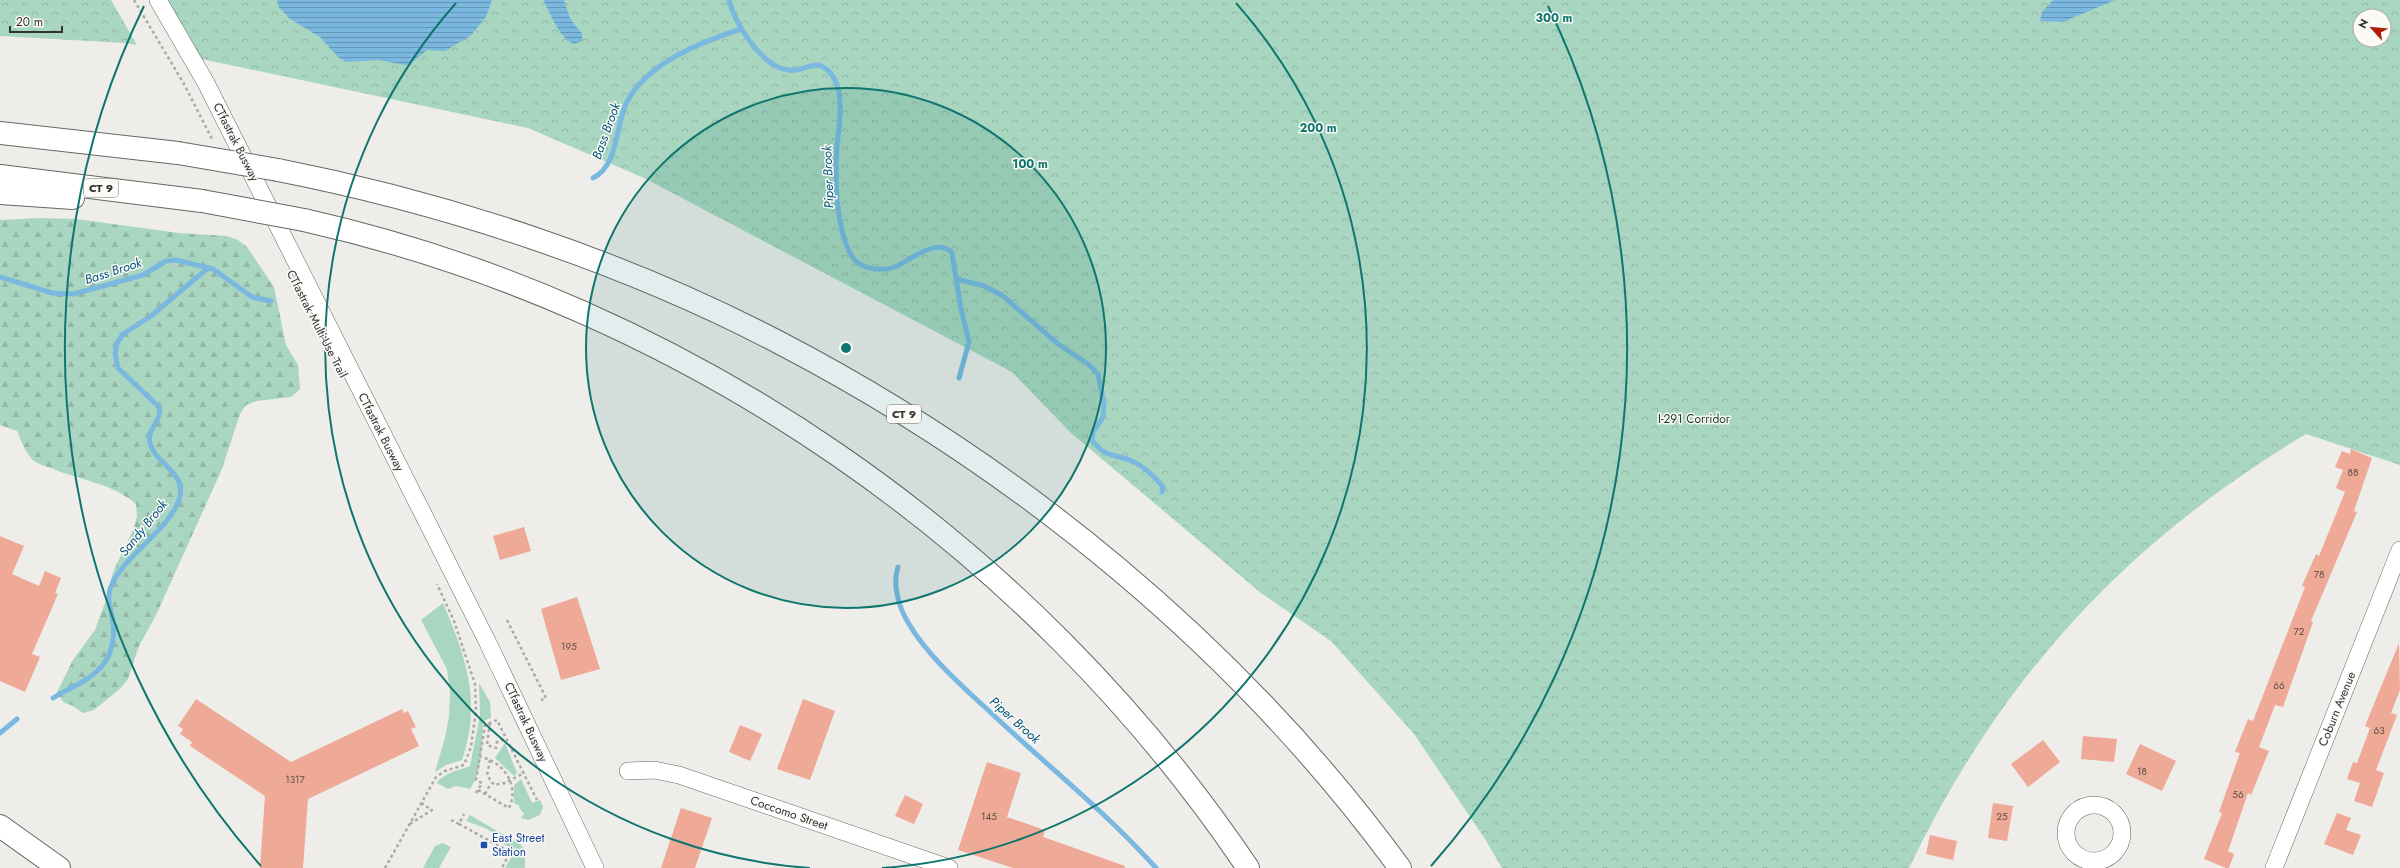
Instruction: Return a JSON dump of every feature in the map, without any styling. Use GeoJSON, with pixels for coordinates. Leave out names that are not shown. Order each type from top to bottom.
{"type":"FeatureCollection","features":[{"type":"Feature","properties":{"kind":"main road","name":"CT 9"},"geometry":{"type":"LineString","coordinates":[[0,132],[178,153],[278,170],[400,197],[457,214],[594,261],[752,329],[831,371],[902,413],[1030,500],[1107,561],[1176,621],[1242,685],[1302,748],[1351,805],[1400,868]]}},
{"type":"Feature","properties":{"kind":"main road","name":"CT 9"},"geometry":{"type":"LineString","coordinates":[[0,176],[202,201],[304,220],[436,256],[514,284],[598,318],[718,380],[839,455],[912,509],[968,554],[1064,643],[1159,748],[1198,798],[1248,868]]}},
{"type":"Feature","properties":{"kind":"main road"},"geometry":{"type":"LineString","coordinates":[[0,193],[93,198],[136,192]]}},
{"type":"Feature","properties":{"kind":"main road"},"geometry":{"type":"LineString","coordinates":[[0,826],[59,868]]}},
{"type":"Feature","properties":{"kind":"street","name":"CTfastrak Busway"},"geometry":{"type":"LineString","coordinates":[[158,0],[206,83],[488,643],[594,868]]}},
{"type":"Feature","properties":{"kind":"street","name":"Coburn Avenue"},"geometry":{"type":"LineString","coordinates":[[2274,868],[2400,550]]}},
{"type":"Feature","properties":{"kind":"street","name":"Coccomo Street"},"geometry":{"type":"LineString","coordinates":[[628,771],[654,770],[679,775],[949,868]]}},
{"type":"Feature","properties":{"kind":"path"},"geometry":{"type":"LineString","coordinates":[[134,0],[184,84],[216,146]]}},
{"type":"Feature","properties":{"kind":"path"},"geometry":{"type":"LineString","coordinates":[[385,868],[436,777],[445,771],[464,766],[467,761],[476,711],[476,684],[454,621],[436,582]]}},
{"type":"Feature","properties":{"kind":"path"},"geometry":{"type":"LineString","coordinates":[[507,620],[546,698],[541,700]]}},
{"type":"Feature","properties":{"kind":"path"},"geometry":{"type":"LineString","coordinates":[[481,757],[490,760],[505,771],[510,780],[512,793],[509,808],[477,791],[482,783],[476,780],[481,757],[485,725],[498,720],[537,800]]}},
{"type":"Feature","properties":{"kind":"path"},"geometry":{"type":"LineString","coordinates":[[490,723],[487,745],[496,748],[498,742],[506,738]]}},
{"type":"Feature","properties":{"kind":"path"},"geometry":{"type":"LineString","coordinates":[[490,760],[487,776],[491,783],[499,785],[524,774]]}},
{"type":"Feature","properties":{"kind":"path"},"geometry":{"type":"LineString","coordinates":[[485,794],[491,783]]}},
{"type":"Feature","properties":{"kind":"path"},"geometry":{"type":"LineString","coordinates":[[410,824],[432,810],[421,803]]}},
{"type":"Feature","properties":{"kind":"path"},"geometry":{"type":"LineString","coordinates":[[459,824],[464,814]]}},
{"type":"Feature","properties":{"kind":"path"},"geometry":{"type":"LineString","coordinates":[[451,820],[510,852],[502,868]]}},
{"type":"Feature","properties":{"kind":"green space"},"geometry":{"type":"Polygon","coordinates":[[[0,0],[111,0],[137,45],[125,43],[0,36],[0,0]]]}},
{"type":"Feature","properties":{"kind":"green space","name":"I-291 Corridor"},"geometry":{"type":"Polygon","coordinates":[[[162,0],[2400,0],[2400,465],[2306,434],[2241,476],[2181,521],[2125,569],[2074,620],[2027,676],[1984,735],[1945,799],[1909,868],[1502,868],[1485,839],[1414,734],[1331,641],[1261,593],[1071,433],[1012,372],[644,178],[528,128],[192,57],[162,0]]]}},
{"type":"Feature","properties":{"kind":"green space"},"geometry":{"type":"Polygon","coordinates":[[[40,218],[76,219],[179,233],[227,236],[238,240],[247,247],[274,287],[286,345],[298,365],[300,389],[291,397],[257,401],[246,405],[240,414],[222,469],[156,615],[139,646],[128,679],[121,688],[94,710],[83,713],[73,706],[63,702],[57,692],[73,660],[95,630],[107,597],[113,572],[134,528],[137,516],[136,504],[117,491],[36,462],[26,451],[17,431],[0,425],[0,220],[40,218]]]}},
{"type":"Feature","properties":{"kind":"green space"},"geometry":{"type":"Polygon","coordinates":[[[443,603],[458,642],[469,680],[471,718],[468,739],[462,760],[446,765],[435,772],[445,738],[449,717],[450,693],[447,669],[421,620],[443,603]]]}},
{"type":"Feature","properties":{"kind":"green space"},"geometry":{"type":"Polygon","coordinates":[[[479,683],[490,702],[491,718],[483,721],[480,765],[470,789],[456,786],[448,789],[437,783],[447,774],[470,766],[480,716],[479,683]]]}},
{"type":"Feature","properties":{"kind":"green space"},"geometry":{"type":"Polygon","coordinates":[[[505,743],[517,773],[514,776],[495,758],[505,743]]]}},
{"type":"Feature","properties":{"kind":"green space"},"geometry":{"type":"Polygon","coordinates":[[[521,779],[532,803],[540,800],[543,807],[540,815],[529,820],[521,818],[524,814],[519,808],[520,806],[514,803],[514,785],[521,779]]]}},
{"type":"Feature","properties":{"kind":"green space"},"geometry":{"type":"Polygon","coordinates":[[[470,815],[521,845],[525,851],[525,868],[505,868],[515,851],[500,842],[495,834],[487,829],[466,821],[470,815]]]}},
{"type":"Feature","properties":{"kind":"green space"},"geometry":{"type":"Polygon","coordinates":[[[443,843],[451,847],[439,868],[423,868],[435,846],[443,843]]]}},
{"type":"Feature","properties":{"kind":"water"},"geometry":{"type":"Polygon","coordinates":[[[277,0],[492,0],[486,17],[470,36],[445,51],[427,50],[410,64],[405,65],[378,60],[346,62],[338,57],[320,37],[290,19],[278,6],[277,0]]]}},
{"type":"Feature","properties":{"kind":"water"},"geometry":{"type":"Polygon","coordinates":[[[543,0],[564,0],[570,18],[582,34],[582,41],[574,44],[568,41],[559,31],[543,0]]]}},
{"type":"Feature","properties":{"kind":"water"},"geometry":{"type":"Polygon","coordinates":[[[2053,0],[2115,0],[2063,22],[2040,21],[2042,12],[2053,0]]]}},
{"type":"Feature","properties":{"kind":"building"},"geometry":{"type":"Polygon","coordinates":[[[2351,449],[2372,458],[2354,511],[2357,512],[2311,621],[2313,622],[2283,707],[2275,705],[2259,747],[2269,751],[2251,795],[2248,793],[2228,851],[2234,854],[2229,868],[2226,868],[2204,859],[2222,813],[2219,812],[2240,753],[2235,752],[2248,719],[2253,721],[2305,587],[2302,586],[2316,554],[2319,556],[2345,492],[2336,488],[2343,470],[2335,467],[2342,451],[2350,454],[2351,449]]]}},
{"type":"Feature","properties":{"kind":"building"},"geometry":{"type":"Polygon","coordinates":[[[524,527],[531,551],[500,560],[493,536],[524,527]]]}},
{"type":"Feature","properties":{"kind":"building"},"geometry":{"type":"Polygon","coordinates":[[[0,536],[24,546],[12,574],[39,586],[45,571],[61,578],[55,593],[58,594],[32,654],[40,657],[25,692],[0,681],[0,536]]]}},
{"type":"Feature","properties":{"kind":"building"},"geometry":{"type":"Polygon","coordinates":[[[577,597],[600,669],[561,680],[541,609],[577,597]]]}},
{"type":"Feature","properties":{"kind":"building"},"geometry":{"type":"Polygon","coordinates":[[[2399,643],[2400,690],[2391,713],[2397,715],[2376,770],[2384,773],[2372,807],[2354,801],[2360,783],[2347,779],[2353,762],[2357,763],[2370,728],[2365,726],[2399,643]]]}},
{"type":"Feature","properties":{"kind":"building"},"geometry":{"type":"Polygon","coordinates":[[[196,699],[291,762],[402,709],[404,713],[408,711],[416,727],[411,729],[419,746],[308,799],[303,868],[260,868],[265,796],[190,746],[192,742],[180,734],[183,729],[178,726],[196,699]]]}},
{"type":"Feature","properties":{"kind":"building"},"geometry":{"type":"Polygon","coordinates":[[[803,699],[835,711],[810,780],[777,769],[803,699]]]}},
{"type":"Feature","properties":{"kind":"building"},"geometry":{"type":"Polygon","coordinates":[[[740,725],[762,734],[750,761],[729,752],[740,725]]]}},
{"type":"Feature","properties":{"kind":"building"},"geometry":{"type":"Polygon","coordinates":[[[2083,736],[2117,739],[2114,762],[2081,759],[2083,736]]]}},
{"type":"Feature","properties":{"kind":"building"},"geometry":{"type":"Polygon","coordinates":[[[2043,740],[2060,762],[2028,787],[2011,764],[2043,740]]]}},
{"type":"Feature","properties":{"kind":"building"},"geometry":{"type":"Polygon","coordinates":[[[2140,744],[2176,761],[2162,791],[2126,774],[2140,744]]]}},
{"type":"Feature","properties":{"kind":"building"},"geometry":{"type":"Polygon","coordinates":[[[987,762],[1021,773],[1007,817],[1045,830],[1043,837],[1125,866],[1125,868],[1013,868],[958,850],[987,762]]]}},
{"type":"Feature","properties":{"kind":"building"},"geometry":{"type":"Polygon","coordinates":[[[905,795],[923,804],[914,824],[895,816],[905,795]]]}},
{"type":"Feature","properties":{"kind":"building"},"geometry":{"type":"Polygon","coordinates":[[[1993,803],[2013,806],[2007,841],[1988,838],[1993,803]]]}},
{"type":"Feature","properties":{"kind":"building"},"geometry":{"type":"Polygon","coordinates":[[[681,808],[712,818],[695,868],[661,868],[681,808]]]}},
{"type":"Feature","properties":{"kind":"building"},"geometry":{"type":"Polygon","coordinates":[[[2337,813],[2351,818],[2346,830],[2361,835],[2353,855],[2324,844],[2337,813]]]}},
{"type":"Feature","properties":{"kind":"building"},"geometry":{"type":"Polygon","coordinates":[[[1930,835],[1957,841],[1953,860],[1926,854],[1930,835]]]}},
{"type":"Feature","properties":{"kind":"waterway","name":"Piper Brook"},"geometry":{"type":"LineString","coordinates":[[729,0],[737,20],[751,43],[769,61],[779,67],[789,70],[819,65],[830,73],[837,84],[840,106],[836,158],[837,201],[842,230],[854,260],[870,268],[883,269],[895,267],[923,252],[939,247],[952,253],[961,309],[969,342],[959,378]]}},
{"type":"Feature","properties":{"kind":"waterway","name":"Bass Brook"},"geometry":{"type":"LineString","coordinates":[[593,178],[608,164],[615,144],[623,111],[636,88],[661,65],[676,56],[709,40],[741,29]]}},
{"type":"Feature","properties":{"kind":"waterway","name":"Bass Brook"},"geometry":{"type":"LineString","coordinates":[[0,277],[52,293],[74,294],[143,275],[166,261],[176,260],[213,269],[252,297],[271,301]]}},
{"type":"Feature","properties":{"kind":"waterway","name":"Sandy Brook"},"geometry":{"type":"LineString","coordinates":[[53,698],[81,683],[100,668],[105,662],[111,648],[114,627],[109,603],[109,594],[112,584],[118,573],[127,562],[169,518],[176,507],[180,496],[178,480],[158,457],[150,443],[150,433],[159,417],[159,407],[118,368],[115,354],[117,343],[123,334],[151,316],[208,268]]}},
{"type":"Feature","properties":{"kind":"waterway"},"geometry":{"type":"LineString","coordinates":[[957,279],[984,286],[1003,296],[1058,344],[1088,364],[1098,374],[1104,404],[1103,417],[1093,432],[1092,440],[1106,453],[1137,463],[1153,476],[1163,487],[1162,492]]}},
{"type":"Feature","properties":{"kind":"waterway","name":"Piper Brook"},"geometry":{"type":"LineString","coordinates":[[898,567],[896,574],[896,589],[902,611],[925,647],[957,681],[1095,807],[1156,868]]}},
{"type":"Feature","properties":{"kind":"waterway","name":"Sandy Brook"},"geometry":{"type":"LineString","coordinates":[[0,733],[17,719]]}},
{"type":"Feature","properties":{"kind":"place","name":"East Street Station"},"geometry":{"type":"Point","coordinates":[484,845]}}]}
